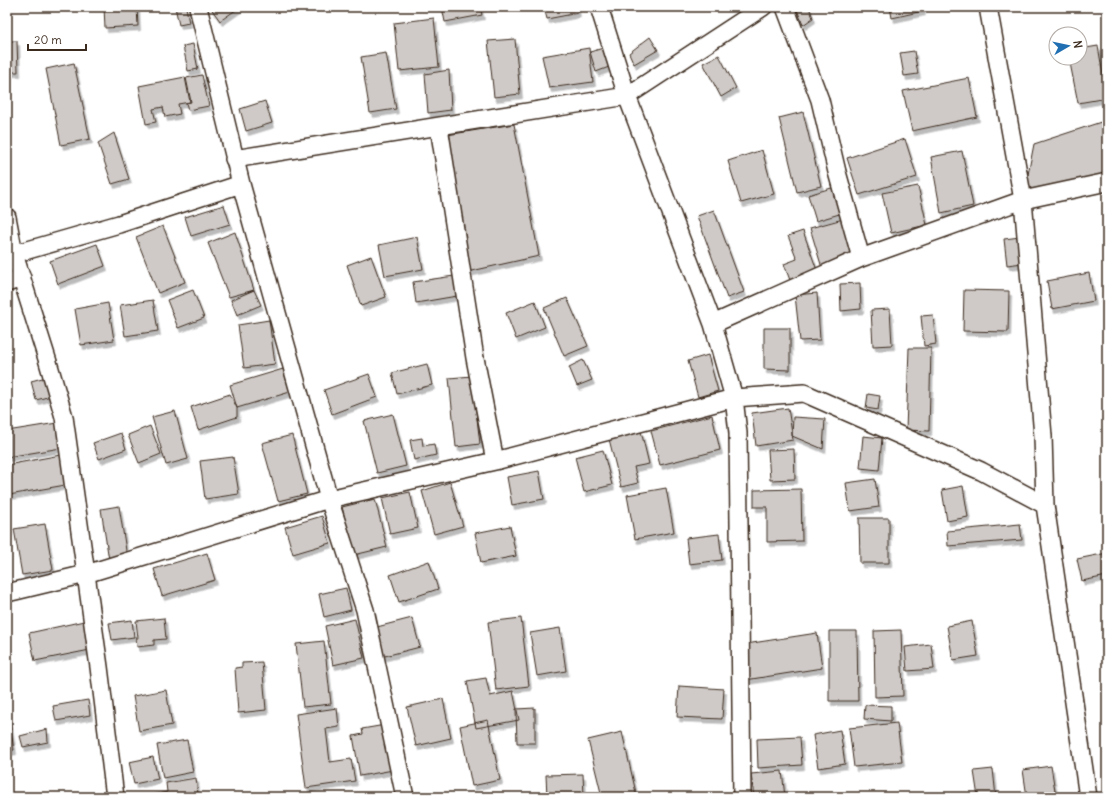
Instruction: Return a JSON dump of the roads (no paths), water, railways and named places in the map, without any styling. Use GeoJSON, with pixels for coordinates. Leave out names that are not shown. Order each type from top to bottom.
{"type":"FeatureCollection","features":[{"type":"Feature","properties":{"kind":"street"},"geometry":{"type":"LineString","coordinates":[[198,7],[234,159],[329,499],[365,610],[404,797]]}},
{"type":"Feature","properties":{"kind":"street"},"geometry":{"type":"LineString","coordinates":[[599,7],[627,96],[713,324],[734,398],[738,433],[742,797]]}},
{"type":"Feature","properties":{"kind":"street"},"geometry":{"type":"LineString","coordinates":[[234,159],[627,96],[763,7]]}},
{"type":"Feature","properties":{"kind":"street"},"geometry":{"type":"LineString","coordinates":[[785,7],[820,100],[837,172],[861,258]]}},
{"type":"Feature","properties":{"kind":"street"},"geometry":{"type":"LineString","coordinates":[[988,7],[1023,200],[1043,436],[1045,505],[1088,797]]}},
{"type":"Feature","properties":{"kind":"street"},"geometry":{"type":"LineString","coordinates":[[439,127],[474,351],[495,461]]}},
{"type":"Feature","properties":{"kind":"street"},"geometry":{"type":"LineString","coordinates":[[713,324],[861,258],[1023,200],[1107,182]]}},
{"type":"Feature","properties":{"kind":"street"},"geometry":{"type":"LineString","coordinates":[[14,254],[119,224],[241,184]]}},
{"type":"Feature","properties":{"kind":"street"},"geometry":{"type":"LineString","coordinates":[[7,217],[14,254],[14,281],[48,362],[64,417],[100,675],[115,797]]}},
{"type":"Feature","properties":{"kind":"street"},"geometry":{"type":"LineString","coordinates":[[7,593],[86,574],[329,499],[495,461],[734,398],[804,393],[980,471],[1045,505]]}}]}
